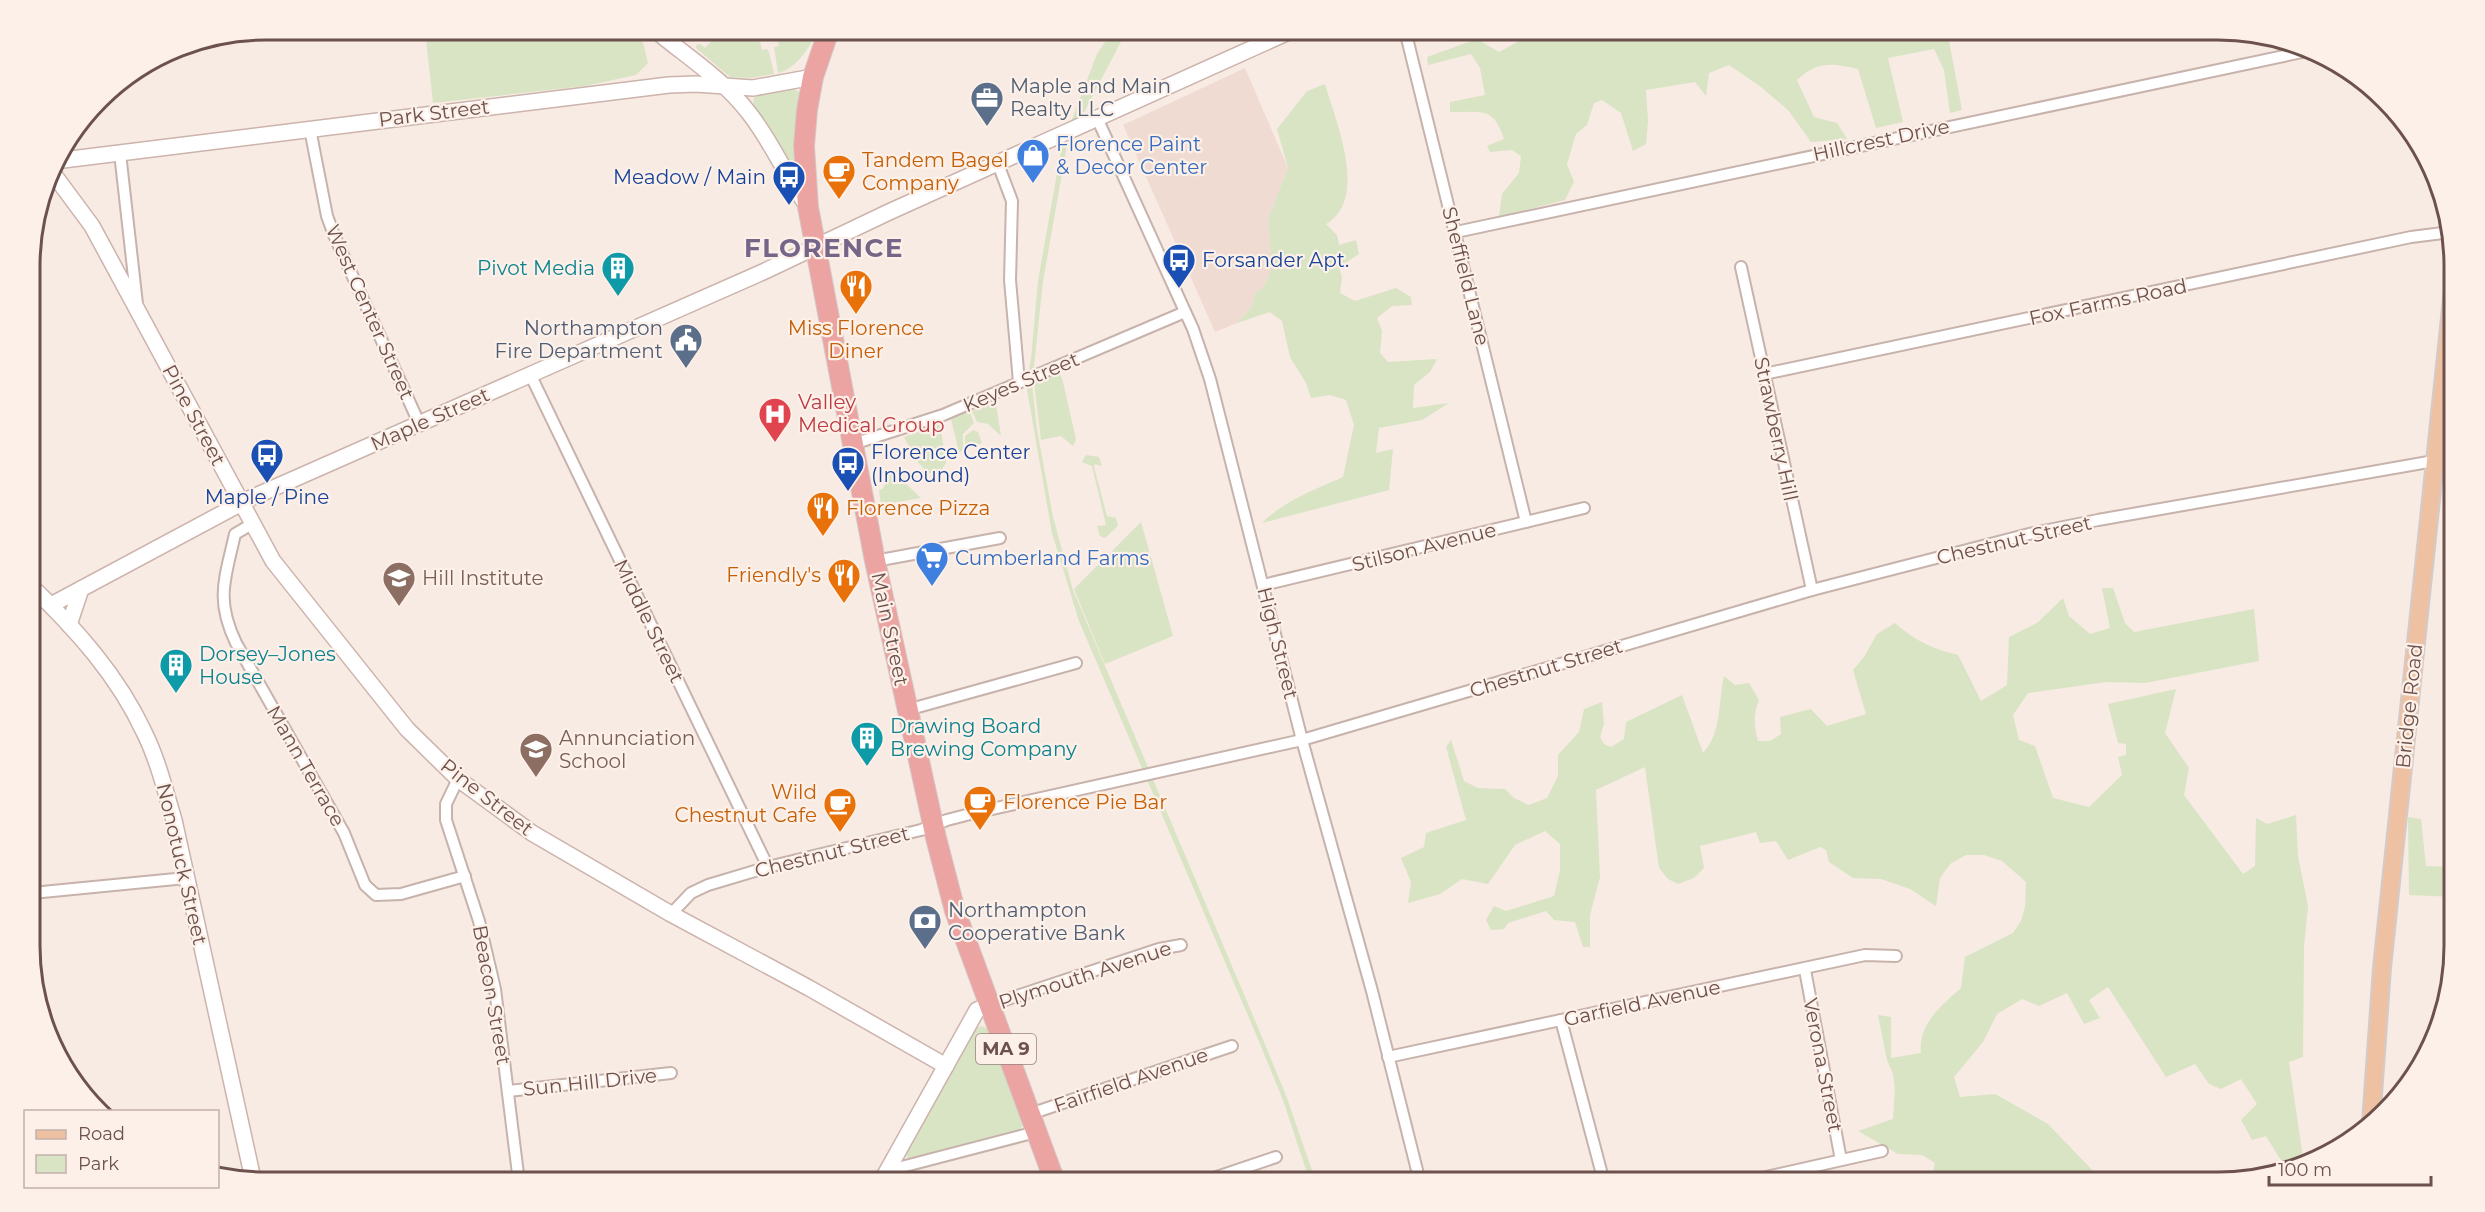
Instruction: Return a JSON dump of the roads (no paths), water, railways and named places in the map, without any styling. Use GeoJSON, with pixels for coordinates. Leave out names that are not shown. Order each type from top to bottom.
{"type":"FeatureCollection","features":[{"type":"Feature","properties":{"kind":"highway","name":"MA 9"},"geometry":{"type":"LineString","coordinates":[[815,247],[808,207],[804,146],[813,77],[826,40]]}},
{"type":"Feature","properties":{"kind":"highway","name":"Main Street"},"geometry":{"type":"LineString","coordinates":[[815,247],[875,561],[933,826],[955,911],[990,1005]]}},
{"type":"Feature","properties":{"kind":"highway","name":"MA 9"},"geometry":{"type":"LineString","coordinates":[[990,1005],[1051,1172]]}},
{"type":"Feature","properties":{"kind":"main road"},"geometry":{"type":"LineString","coordinates":[[667,40],[724,86],[749,113],[790,182],[808,207]]}},
{"type":"Feature","properties":{"kind":"main road","name":"Maple Street"},"geometry":{"type":"LineString","coordinates":[[51,605],[242,503],[1271,40]]}},
{"type":"Feature","properties":{"kind":"main road"},"geometry":{"type":"LineString","coordinates":[[683,54],[688,64],[691,84]]}},
{"type":"Feature","properties":{"kind":"main road","name":"Park Street"},"geometry":{"type":"LineString","coordinates":[[68,159],[669,85],[753,88],[813,77]]}},
{"type":"Feature","properties":{"kind":"main road","name":"Pine Street"},"geometry":{"type":"LineString","coordinates":[[58,180],[92,226],[273,561],[407,729],[458,779],[532,833],[671,914],[946,1066]]}},
{"type":"Feature","properties":{"kind":"main road","name":"Bridge Road"},"geometry":{"type":"LineString","coordinates":[[2372,1111],[2382,968],[2444,370]]}},
{"type":"Feature","properties":{"kind":"main road"},"geometry":{"type":"LineString","coordinates":[[69,625],[81,589]]}},
{"type":"Feature","properties":{"kind":"main road","name":"Nonotuck Street"},"geometry":{"type":"LineString","coordinates":[[40,595],[105,666],[126,697],[145,733],[160,772],[251,1171]]}},
{"type":"Feature","properties":{"kind":"main road"},"geometry":{"type":"LineString","coordinates":[[885,1172],[977,1010],[990,1005]]}},
{"type":"Feature","properties":{"kind":"street","name":"Sheffield Lane"},"geometry":{"type":"LineString","coordinates":[[1408,40],[1526,522]]}},
{"type":"Feature","properties":{"kind":"street","name":"Hillcrest Drive"},"geometry":{"type":"LineString","coordinates":[[1456,232],[2293,54]]}},
{"type":"Feature","properties":{"kind":"street","name":"High Street"},"geometry":{"type":"LineString","coordinates":[[1097,118],[1185,312],[1210,379],[1302,740],[1417,1172]]}},
{"type":"Feature","properties":{"kind":"street","name":"West Center Street"},"geometry":{"type":"LineString","coordinates":[[310,129],[327,216],[334,235],[419,423]]}},
{"type":"Feature","properties":{"kind":"street","name":"Pine Street"},"geometry":{"type":"LineString","coordinates":[[120,153],[138,310]]}},
{"type":"Feature","properties":{"kind":"street"},"geometry":{"type":"LineString","coordinates":[[998,164],[1012,201],[1010,280],[1019,382]]}},
{"type":"Feature","properties":{"kind":"street","name":"Fox Farms Road"},"geometry":{"type":"LineString","coordinates":[[1764,374],[2411,237],[2442,233]]}},
{"type":"Feature","properties":{"kind":"street","name":"Strawberry Hill"},"geometry":{"type":"LineString","coordinates":[[1741,267],[1812,590]]}},
{"type":"Feature","properties":{"kind":"street","name":"Keyes Street"},"geometry":{"type":"LineString","coordinates":[[853,444],[929,420],[1185,312]]}},
{"type":"Feature","properties":{"kind":"street","name":"Middle Street"},"geometry":{"type":"LineString","coordinates":[[530,374],[768,867]]}},
{"type":"Feature","properties":{"kind":"street","name":"Chestnut Street"},"geometry":{"type":"LineString","coordinates":[[671,914],[696,890],[768,867],[933,826],[974,813],[1302,740],[1812,590],[2029,534],[2434,461]]}},
{"type":"Feature","properties":{"kind":"street","name":"Stilson Avenue"},"geometry":{"type":"LineString","coordinates":[[1263,585],[1584,508]]}},
{"type":"Feature","properties":{"kind":"street","name":"Mann Terrace"},"geometry":{"type":"LineString","coordinates":[[252,524],[235,534],[222,592],[225,618],[236,644],[344,833],[365,885],[376,895],[401,894],[465,876]]}},
{"type":"Feature","properties":{"kind":"street"},"geometry":{"type":"LineString","coordinates":[[875,561],[999,538]]}},
{"type":"Feature","properties":{"kind":"street"},"geometry":{"type":"LineString","coordinates":[[907,710],[1076,663]]}},
{"type":"Feature","properties":{"kind":"street","name":"Beacon Street"},"geometry":{"type":"LineString","coordinates":[[458,779],[446,804],[446,820],[479,921],[495,989],[518,1172]]}},
{"type":"Feature","properties":{"kind":"street"},"geometry":{"type":"LineString","coordinates":[[40,892],[186,878]]}},
{"type":"Feature","properties":{"kind":"street","name":"Plymouth Avenue"},"geometry":{"type":"LineString","coordinates":[[990,1005],[1159,949],[1181,945]]}},
{"type":"Feature","properties":{"kind":"street","name":"Garfield Avenue"},"geometry":{"type":"LineString","coordinates":[[1388,1057],[1867,955],[1896,956]]}},
{"type":"Feature","properties":{"kind":"street","name":"Verona Street"},"geometry":{"type":"LineString","coordinates":[[1805,970],[1841,1160]]}},
{"type":"Feature","properties":{"kind":"street"},"geometry":{"type":"LineString","coordinates":[[1561,1020],[1601,1172]]}},
{"type":"Feature","properties":{"kind":"street","name":"Fairfield Avenue"},"geometry":{"type":"LineString","coordinates":[[894,1172],[1033,1123],[1232,1046]]}},
{"type":"Feature","properties":{"kind":"street","name":"Sun Hill Drive"},"geometry":{"type":"LineString","coordinates":[[508,1091],[671,1073]]}},
{"type":"Feature","properties":{"kind":"street"},"geometry":{"type":"LineString","coordinates":[[1788,1172],[1882,1151]]}},
{"type":"Feature","properties":{"kind":"street"},"geometry":{"type":"LineString","coordinates":[[1232,1172],[1276,1157]]}},
{"type":"Feature","properties":{"kind":"place","name":"Maple and Main Realty LLC"},"geometry":{"type":"Point","coordinates":[987,127]}},
{"type":"Feature","properties":{"kind":"place","name":"Florence Paint & Decor Center"},"geometry":{"type":"Point","coordinates":[1033,184]}},
{"type":"Feature","properties":{"kind":"place","name":"Tandem Bagel Company"},"geometry":{"type":"Point","coordinates":[839,200]}},
{"type":"Feature","properties":{"kind":"place","name":"Meadow / Main"},"geometry":{"type":"Point","coordinates":[789,206]}},
{"type":"Feature","properties":{"kind":"place","name":"Forsander Apt."},"geometry":{"type":"Point","coordinates":[1179,289]}},
{"type":"Feature","properties":{"kind":"place","name":"Pivot Media"},"geometry":{"type":"Point","coordinates":[618,297]}},
{"type":"Feature","properties":{"kind":"place","name":"Miss Florence Diner"},"geometry":{"type":"Point","coordinates":[856,315]}},
{"type":"Feature","properties":{"kind":"place","name":"Northampton Fire Department"},"geometry":{"type":"Point","coordinates":[686,369]}},
{"type":"Feature","properties":{"kind":"place","name":"Valley Medical Group"},"geometry":{"type":"Point","coordinates":[775,443]}},
{"type":"Feature","properties":{"kind":"place","name":"Maple / Pine"},"geometry":{"type":"Point","coordinates":[267,484]}},
{"type":"Feature","properties":{"kind":"place","name":"Florence Center (Inbound)"},"geometry":{"type":"Point","coordinates":[848,492]}},
{"type":"Feature","properties":{"kind":"place","name":"Florence Pizza"},"geometry":{"type":"Point","coordinates":[823,537]}},
{"type":"Feature","properties":{"kind":"place","name":"Cumberland Farms"},"geometry":{"type":"Point","coordinates":[932,587]}},
{"type":"Feature","properties":{"kind":"place","name":"Friendly's"},"geometry":{"type":"Point","coordinates":[844,604]}},
{"type":"Feature","properties":{"kind":"place","name":"Hill Institute"},"geometry":{"type":"Point","coordinates":[399,607]}},
{"type":"Feature","properties":{"kind":"place","name":"Dorsey–Jones House"},"geometry":{"type":"Point","coordinates":[176,694]}},
{"type":"Feature","properties":{"kind":"place","name":"Drawing Board Brewing Company"},"geometry":{"type":"Point","coordinates":[867,767]}},
{"type":"Feature","properties":{"kind":"place","name":"Annunciation School"},"geometry":{"type":"Point","coordinates":[536,778]}},
{"type":"Feature","properties":{"kind":"place","name":"Florence Pie Bar"},"geometry":{"type":"Point","coordinates":[980,831]}},
{"type":"Feature","properties":{"kind":"place","name":"Wild Chestnut Cafe"},"geometry":{"type":"Point","coordinates":[840,833]}},
{"type":"Feature","properties":{"kind":"place","name":"Northampton Cooperative Bank"},"geometry":{"type":"Point","coordinates":[925,950]}},
{"type":"Feature","properties":{"kind":"district","name":"FLORENCE"},"geometry":{"type":"Point","coordinates":[824,248]}}]}
